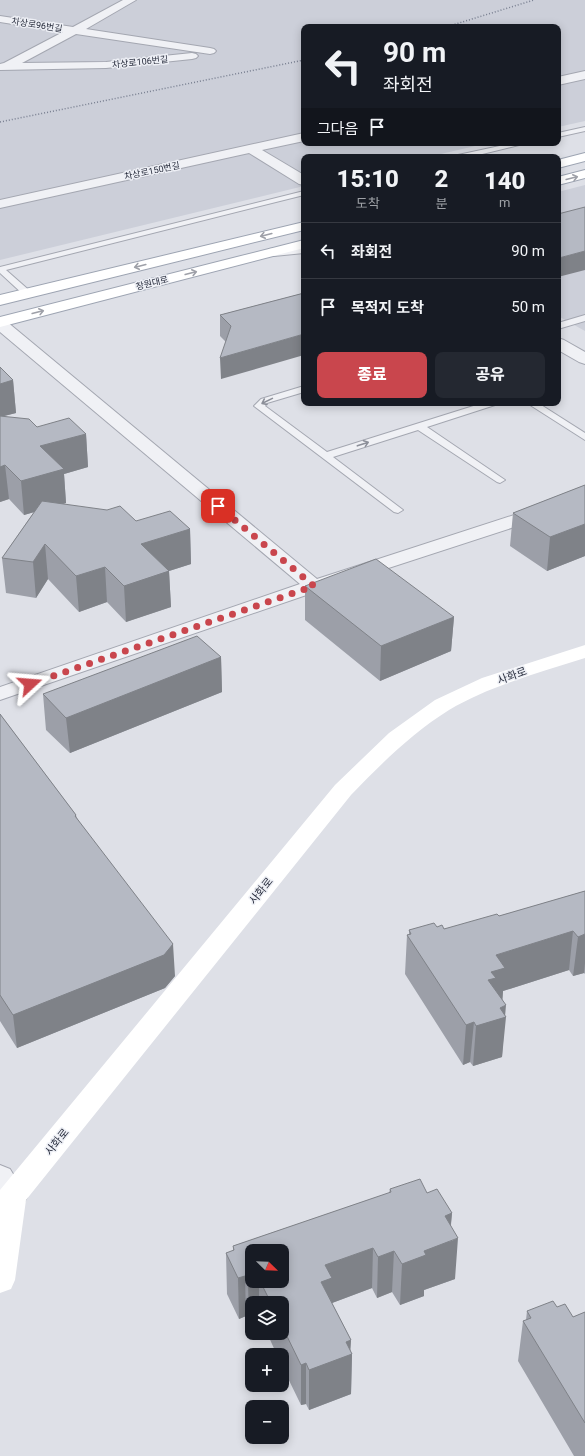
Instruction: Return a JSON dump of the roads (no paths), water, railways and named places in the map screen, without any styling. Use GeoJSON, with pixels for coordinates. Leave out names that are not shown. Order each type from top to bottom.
{"type":"FeatureCollection","features":[{"type":"Feature","properties":{"kind":"main road"},"geometry":{"type":"LineString","coordinates":[[561,163],[585,157]]}},
{"type":"Feature","properties":{"kind":"main road"},"geometry":{"type":"LineString","coordinates":[[561,180],[585,174]]}},
{"type":"Feature","properties":{"kind":"main road","name":"창원대로"},"geometry":{"type":"LineString","coordinates":[[0,300],[301,227]]}},
{"type":"Feature","properties":{"kind":"main road","name":"창원대로"},"geometry":{"type":"LineString","coordinates":[[0,323],[301,245]]}},
{"type":"Feature","properties":{"kind":"main road","name":"사화로"},"geometry":{"type":"LineString","coordinates":[[4,1195],[343,790],[369,762],[417,722],[459,696],[488,684],[585,651]]}},
{"type":"Feature","properties":{"kind":"main road"},"geometry":{"type":"LineString","coordinates":[[0,1280],[4,1195]]}},
{"type":"Feature","properties":{"kind":"street","name":"차상로106번길"},"geometry":{"type":"LineString","coordinates":[[4,67],[132,0]]}},
{"type":"Feature","properties":{"kind":"street","name":"차상로96번길"},"geometry":{"type":"LineString","coordinates":[[0,19],[74,30]]}},
{"type":"Feature","properties":{"kind":"street","name":"차상로106번길"},"geometry":{"type":"LineString","coordinates":[[4,67],[106,65],[195,56],[210,51],[74,30]]}},
{"type":"Feature","properties":{"kind":"street"},"geometry":{"type":"LineString","coordinates":[[561,80],[585,75]]}},
{"type":"Feature","properties":{"kind":"street","name":"차상로150번길"},"geometry":{"type":"LineString","coordinates":[[0,204],[301,138]]}},
{"type":"Feature","properties":{"kind":"street"},"geometry":{"type":"LineString","coordinates":[[251,149],[301,179]]}},
{"type":"Feature","properties":{"kind":"street"},"geometry":{"type":"LineString","coordinates":[[274,252],[301,249]]}},
{"type":"Feature","properties":{"kind":"street"},"geometry":{"type":"LineString","coordinates":[[0,323],[314,586]]}},
{"type":"Feature","properties":{"kind":"street"},"geometry":{"type":"LineString","coordinates":[[561,345],[585,359]]}},
{"type":"Feature","properties":{"kind":"street"},"geometry":{"type":"LineString","coordinates":[[0,694],[314,586],[585,498]]}},
{"type":"Feature","properties":{"kind":"lane"},"geometry":{"type":"LineString","coordinates":[[561,134],[585,129]]}},
{"type":"Feature","properties":{"kind":"lane"},"geometry":{"type":"LineString","coordinates":[[474,154],[510,146]]}},
{"type":"Feature","properties":{"kind":"lane"},"geometry":{"type":"LineString","coordinates":[[0,269],[301,194]]}},
{"type":"Feature","properties":{"kind":"lane"},"geometry":{"type":"LineString","coordinates":[[0,269],[28,294]]}},
{"type":"Feature","properties":{"kind":"lane"},"geometry":{"type":"LineString","coordinates":[[561,325],[585,318]]}},
{"type":"Feature","properties":{"kind":"lane"},"geometry":{"type":"LineString","coordinates":[[301,390],[264,401],[259,406],[398,510]]}},
{"type":"Feature","properties":{"kind":"lane"},"geometry":{"type":"LineString","coordinates":[[326,456],[482,406]]}},
{"type":"Feature","properties":{"kind":"lane"},"geometry":{"type":"LineString","coordinates":[[537,406],[585,437]]}},
{"type":"Feature","properties":{"kind":"lane"},"geometry":{"type":"LineString","coordinates":[[419,426],[500,480]]}},
{"type":"Feature","properties":{"kind":"railway"},"geometry":{"type":"LineString","coordinates":[[456,24],[534,0]]}},
{"type":"Feature","properties":{"kind":"railway"},"geometry":{"type":"LineString","coordinates":[[0,122],[301,61]]}}]}
